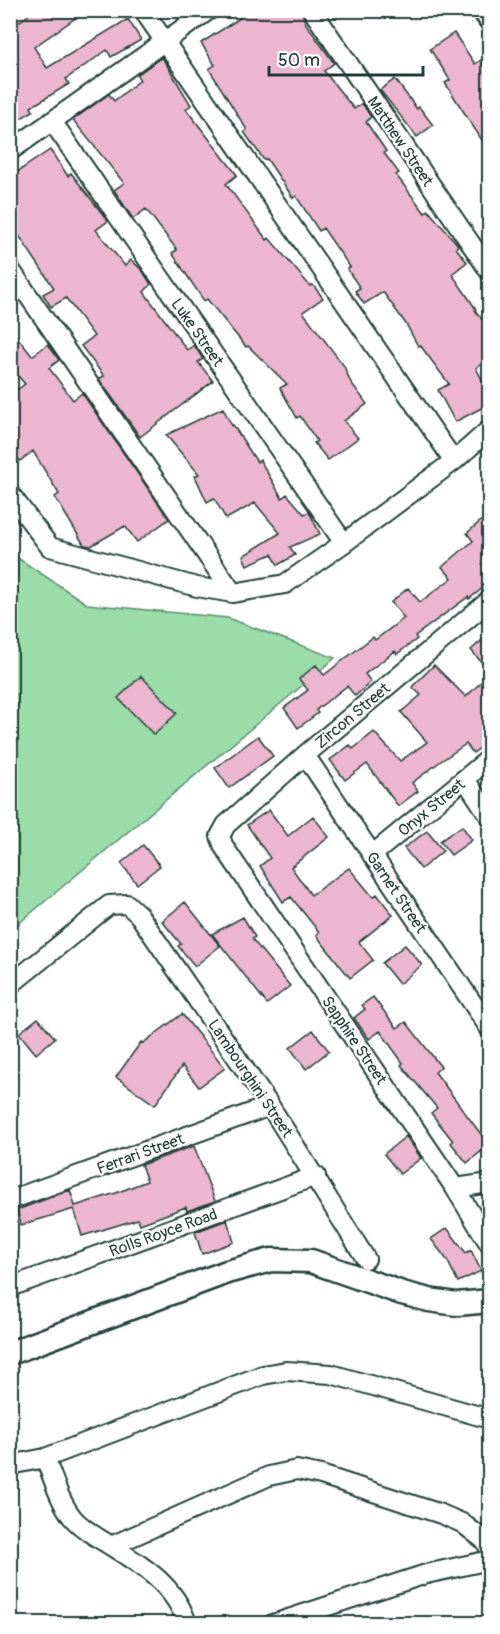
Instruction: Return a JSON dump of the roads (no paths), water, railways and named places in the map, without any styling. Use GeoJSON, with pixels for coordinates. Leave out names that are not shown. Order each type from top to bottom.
{"type":"FeatureCollection","features":[{"type":"Feature","properties":{"kind":"street"},"geometry":{"type":"LineString","coordinates":[[143,10],[454,461]]}},
{"type":"Feature","properties":{"kind":"street"},"geometry":{"type":"LineString","coordinates":[[10,151],[209,10]]}},
{"type":"Feature","properties":{"kind":"street","name":"Matthew Street"},"geometry":{"type":"LineString","coordinates":[[312,10],[489,272]]}},
{"type":"Feature","properties":{"kind":"street"},"geometry":{"type":"LineString","coordinates":[[484,10],[489,19]]}},
{"type":"Feature","properties":{"kind":"street","name":"Luke Street"},"geometry":{"type":"LineString","coordinates":[[52,122],[344,543]]}},
{"type":"Feature","properties":{"kind":"street"},"geometry":{"type":"LineString","coordinates":[[10,269],[232,593]]}},
{"type":"Feature","properties":{"kind":"street"},"geometry":{"type":"LineString","coordinates":[[10,494],[50,547],[197,587],[232,593],[285,584],[454,461],[489,429]]}},
{"type":"Feature","properties":{"kind":"street","name":"Zircon Street"},"geometry":{"type":"LineString","coordinates":[[220,836],[226,825],[305,755],[489,600]]}},
{"type":"Feature","properties":{"kind":"street","name":"Garnet Street"},"geometry":{"type":"LineString","coordinates":[[305,755],[489,1029]]}},
{"type":"Feature","properties":{"kind":"street","name":"Onyx Street"},"geometry":{"type":"LineString","coordinates":[[372,855],[489,758]]}},
{"type":"Feature","properties":{"kind":"street"},"geometry":{"type":"LineString","coordinates":[[465,779],[489,816]]}},
{"type":"Feature","properties":{"kind":"street","name":"Sapphire Street"},"geometry":{"type":"LineString","coordinates":[[220,836],[224,847],[455,1188],[489,1245]]}},
{"type":"Feature","properties":{"kind":"street","name":"Lambourghini Street"},"geometry":{"type":"LineString","coordinates":[[10,985],[109,905],[127,904],[139,915],[270,1106],[366,1259]]}},
{"type":"Feature","properties":{"kind":"street","name":"Ferrari Street"},"geometry":{"type":"LineString","coordinates":[[10,1200],[270,1106]]}},
{"type":"Feature","properties":{"kind":"street","name":"Rolls Royce Road"},"geometry":{"type":"LineString","coordinates":[[10,1287],[316,1176]]}},
{"type":"Feature","properties":{"kind":"street"},"geometry":{"type":"LineString","coordinates":[[455,1188],[489,1183]]}},
{"type":"Feature","properties":{"kind":"street"},"geometry":{"type":"LineString","coordinates":[[10,1353],[226,1272],[271,1260],[311,1261],[402,1293],[457,1304],[489,1301]]}},
{"type":"Feature","properties":{"kind":"street"},"geometry":{"type":"LineString","coordinates":[[10,1465],[45,1458],[262,1375],[286,1371],[331,1374],[489,1419]]}},
{"type":"Feature","properties":{"kind":"street"},"geometry":{"type":"LineString","coordinates":[[45,1458],[60,1496],[72,1517],[93,1535],[153,1575],[174,1594],[183,1608],[187,1623]]}},
{"type":"Feature","properties":{"kind":"street"},"geometry":{"type":"LineString","coordinates":[[111,1546],[268,1476],[297,1470],[321,1475],[462,1523],[484,1540],[489,1549]]}},
{"type":"Feature","properties":{"kind":"street"},"geometry":{"type":"LineString","coordinates":[[273,1623],[426,1575],[489,1560]]}}]}
